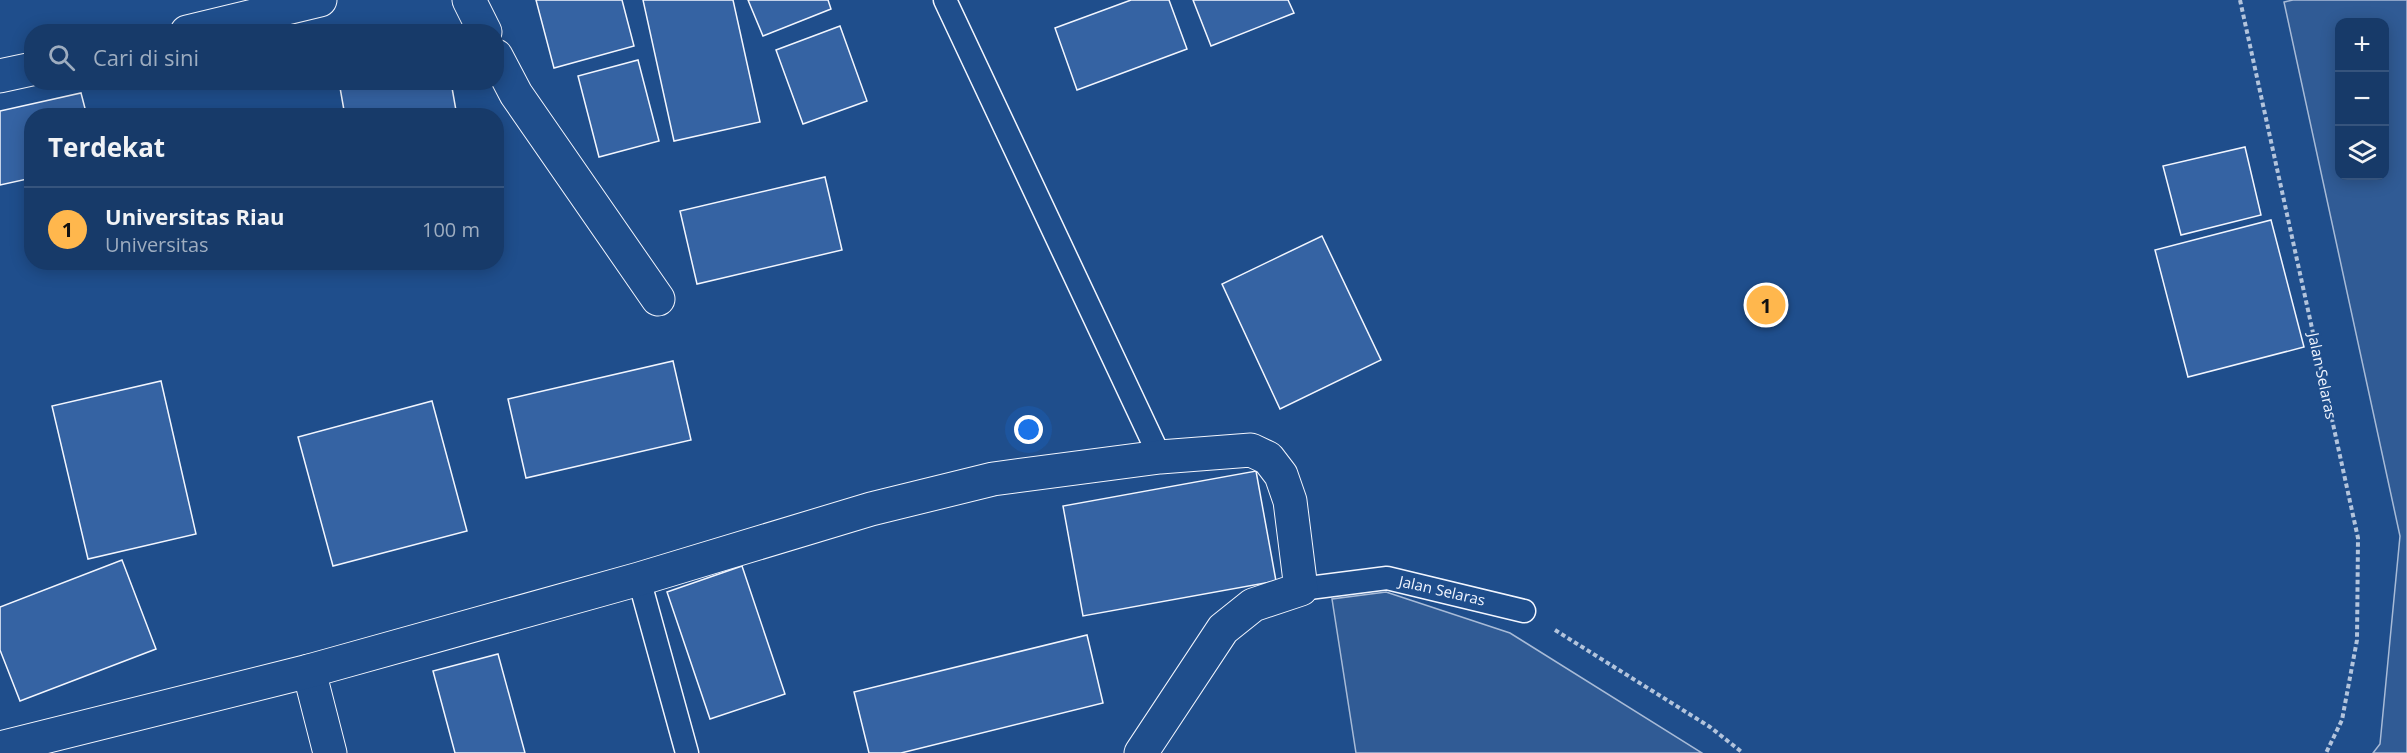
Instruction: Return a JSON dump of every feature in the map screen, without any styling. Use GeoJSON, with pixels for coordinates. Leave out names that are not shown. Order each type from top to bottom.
{"type":"FeatureCollection","features":[{"type":"Feature","properties":{"kind":"street"},"geometry":{"type":"LineString","coordinates":[[221,24],[320,0]]}},
{"type":"Feature","properties":{"kind":"street"},"geometry":{"type":"LineString","coordinates":[[469,0],[480,24]]}},
{"type":"Feature","properties":{"kind":"street"},"geometry":{"type":"LineString","coordinates":[[0,76],[24,71]]}},
{"type":"Feature","properties":{"kind":"street"},"geometry":{"type":"LineString","coordinates":[[504,71],[516,94],[658,299]]}},
{"type":"Feature","properties":{"kind":"street"},"geometry":{"type":"LineString","coordinates":[[0,751],[309,671],[639,579],[871,509],[993,480],[1160,457],[1251,450],[1268,458],[1281,476],[1290,501],[1301,589]]}},
{"type":"Feature","properties":{"kind":"street","name":"Jalan Selaras"},"geometry":{"type":"LineString","coordinates":[[1140,753],[1223,629],[1252,605],[1301,589]]}},
{"type":"Feature","properties":{"kind":"street"},"geometry":{"type":"LineString","coordinates":[[309,671],[330,753]]}},
{"type":"Feature","properties":{"kind":"lane"},"geometry":{"type":"LineString","coordinates":[[945,0],[1160,457]]}},
{"type":"Feature","properties":{"kind":"lane","name":"Jalan Selaras"},"geometry":{"type":"LineString","coordinates":[[1301,589],[1387,578],[1524,610]]}},
{"type":"Feature","properties":{"kind":"lane"},"geometry":{"type":"LineString","coordinates":[[639,579],[687,753]]}},
{"type":"Feature","properties":{"kind":"path","name":"Jalan Selaras"},"geometry":{"type":"LineString","coordinates":[[2240,0],[2358,538],[2357,640],[2342,720],[2326,753]]}},
{"type":"Feature","properties":{"kind":"path"},"geometry":{"type":"LineString","coordinates":[[1524,610],[1710,727],[1743,753]]}},
{"type":"Feature","properties":{"kind":"shaded area"},"geometry":{"type":"Polygon","coordinates":[[[2293,0],[2407,0],[2407,753],[2373,753],[2380,744],[2400,536],[2284,2],[2293,0]]]}},
{"type":"Feature","properties":{"kind":"shaded area"},"geometry":{"type":"Polygon","coordinates":[[[1386,592],[1510,633],[1702,753],[1356,753],[1332,599],[1386,592]]]}},
{"type":"Feature","properties":{"kind":"building"},"geometry":{"type":"Polygon","coordinates":[[[536,0],[622,0],[634,46],[554,68],[536,0]]]}},
{"type":"Feature","properties":{"kind":"building"},"geometry":{"type":"Polygon","coordinates":[[[643,0],[733,0],[760,122],[674,141],[643,0]]]}},
{"type":"Feature","properties":{"kind":"building"},"geometry":{"type":"Polygon","coordinates":[[[748,0],[828,0],[831,9],[763,36],[748,0]]]}},
{"type":"Feature","properties":{"kind":"building"},"geometry":{"type":"Polygon","coordinates":[[[1131,0],[1169,0],[1187,49],[1077,90],[1055,28],[1131,0]]]}},
{"type":"Feature","properties":{"kind":"building"},"geometry":{"type":"Polygon","coordinates":[[[1193,0],[1288,0],[1294,13],[1211,46],[1193,0]]]}},
{"type":"Feature","properties":{"kind":"building"},"geometry":{"type":"Polygon","coordinates":[[[840,26],[867,101],[803,124],[776,50],[840,26]]]}},
{"type":"Feature","properties":{"kind":"building"},"geometry":{"type":"Polygon","coordinates":[[[638,60],[659,141],[599,157],[578,76],[638,60]]]}},
{"type":"Feature","properties":{"kind":"building"},"geometry":{"type":"Polygon","coordinates":[[[340,90],[452,90],[456,108],[344,108],[340,90]]]}},
{"type":"Feature","properties":{"kind":"building"},"geometry":{"type":"Polygon","coordinates":[[[81,93],[85,108],[24,108],[24,180],[0,185],[0,111],[81,93]]]}},
{"type":"Feature","properties":{"kind":"building"},"geometry":{"type":"Polygon","coordinates":[[[2245,147],[2261,215],[2181,235],[2163,166],[2245,147]]]}},
{"type":"Feature","properties":{"kind":"building"},"geometry":{"type":"Polygon","coordinates":[[[825,177],[842,250],[697,284],[680,211],[825,177]]]}},
{"type":"Feature","properties":{"kind":"building"},"geometry":{"type":"Polygon","coordinates":[[[2271,220],[2304,347],[2188,377],[2155,250],[2271,220]]]}},
{"type":"Feature","properties":{"kind":"building"},"geometry":{"type":"Polygon","coordinates":[[[1322,236],[1381,360],[1280,409],[1222,284],[1322,236]]]}},
{"type":"Feature","properties":{"kind":"building"},"geometry":{"type":"Polygon","coordinates":[[[673,361],[691,440],[526,478],[508,399],[673,361]]]}},
{"type":"Feature","properties":{"kind":"building"},"geometry":{"type":"Polygon","coordinates":[[[161,381],[196,534],[88,559],[52,406],[161,381]]]}},
{"type":"Feature","properties":{"kind":"building"},"geometry":{"type":"Polygon","coordinates":[[[432,401],[467,531],[333,566],[298,437],[432,401]]]}},
{"type":"Feature","properties":{"kind":"building"},"geometry":{"type":"Polygon","coordinates":[[[1256,471],[1276,581],[1083,616],[1063,506],[1256,471]]]}},
{"type":"Feature","properties":{"kind":"building"},"geometry":{"type":"Polygon","coordinates":[[[122,560],[156,649],[20,701],[0,650],[0,607],[122,560]]]}},
{"type":"Feature","properties":{"kind":"building"},"geometry":{"type":"Polygon","coordinates":[[[742,566],[785,694],[710,719],[667,592],[742,566]]]}},
{"type":"Feature","properties":{"kind":"building"},"geometry":{"type":"Polygon","coordinates":[[[1087,635],[1103,703],[901,753],[869,753],[854,692],[1087,635]]]}},
{"type":"Feature","properties":{"kind":"building"},"geometry":{"type":"Polygon","coordinates":[[[498,654],[525,753],[455,753],[433,671],[498,654]]]}},
{"type":"Feature","properties":{"kind":"place","name":"Universitas Riau"},"geometry":{"type":"Point","coordinates":[1766,305]}}]}
